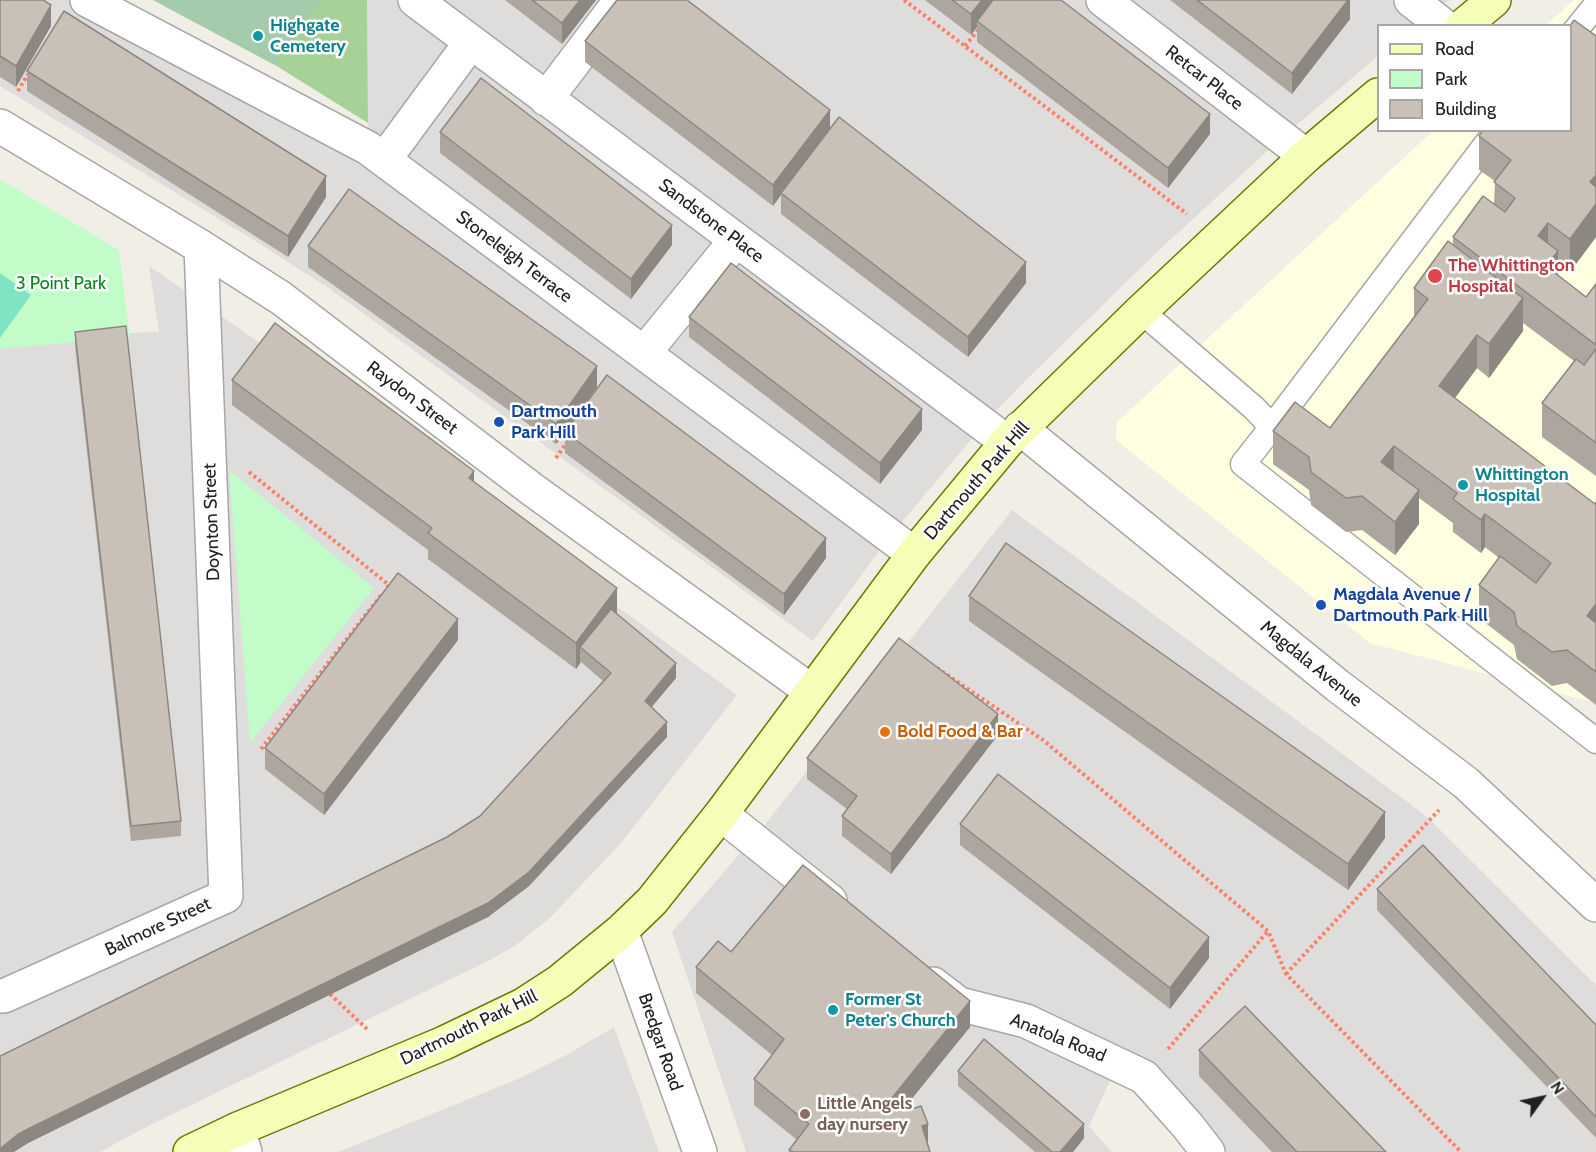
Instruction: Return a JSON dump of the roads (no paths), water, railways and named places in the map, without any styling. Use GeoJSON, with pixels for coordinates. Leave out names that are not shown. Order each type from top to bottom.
{"type":"FeatureCollection","features":[{"type":"Feature","properties":{"kind":"street","name":"Stoneleigh Terrace"},"geometry":{"type":"LineString","coordinates":[[87,0],[368,148],[914,554]]}},
{"type":"Feature","properties":{"kind":"street","name":"Sandstone Place"},"geometry":{"type":"LineString","coordinates":[[415,0],[736,240],[1014,435]]}},
{"type":"Feature","properties":{"kind":"street"},"geometry":{"type":"LineString","coordinates":[[546,99],[621,0]]}},
{"type":"Feature","properties":{"kind":"street","name":"Retcar Place"},"geometry":{"type":"LineString","coordinates":[[1102,0],[1306,156]]}},
{"type":"Feature","properties":{"kind":"street"},"geometry":{"type":"LineString","coordinates":[[1411,0],[1441,24]]}},
{"type":"Feature","properties":{"kind":"street"},"geometry":{"type":"LineString","coordinates":[[1465,24],[1494,0]]}},
{"type":"Feature","properties":{"kind":"street"},"geometry":{"type":"LineString","coordinates":[[384,160],[471,42]]}},
{"type":"Feature","properties":{"kind":"street","name":"Dartmouth Park Hill"},"geometry":{"type":"LineString","coordinates":[[190,1152],[241,1141],[523,1005],[560,981],[621,931],[652,901],[721,814],[914,554],[1014,435],[1218,238],[1306,156],[1377,96]]}},
{"type":"Feature","properties":{"kind":"street","name":"Raydon Street"},"geometry":{"type":"LineString","coordinates":[[6,113],[201,247],[281,298],[533,490],[811,691]]}},
{"type":"Feature","properties":{"kind":"street"},"geometry":{"type":"LineString","coordinates":[[644,353],[736,240]]}},
{"type":"Feature","properties":{"kind":"street","name":"Doynton Street"},"geometry":{"type":"LineString","coordinates":[[201,247],[223,797]]}},
{"type":"Feature","properties":{"kind":"street","name":"Magdala Avenue"},"geometry":{"type":"LineString","coordinates":[[1014,435],[1466,783],[1596,905]]}},
{"type":"Feature","properties":{"kind":"street","name":"Balmore Street"},"geometry":{"type":"LineString","coordinates":[[0,996],[226,896],[223,797]]}},
{"type":"Feature","properties":{"kind":"street"},"geometry":{"type":"LineString","coordinates":[[721,814],[849,917]]}},
{"type":"Feature","properties":{"kind":"street","name":"Bredgar Road"},"geometry":{"type":"LineString","coordinates":[[621,931],[700,1152]]}},
{"type":"Feature","properties":{"kind":"street","name":"Anatola Road"},"geometry":{"type":"LineString","coordinates":[[906,963],[959,1004],[1026,1021],[1144,1077],[1208,1152]]}},
{"type":"Feature","properties":{"kind":"lane"},"geometry":{"type":"LineString","coordinates":[[1572,35],[1596,5]]}},
{"type":"Feature","properties":{"kind":"lane"},"geometry":{"type":"LineString","coordinates":[[1495,132],[1243,464],[1596,741]]}},
{"type":"Feature","properties":{"kind":"lane"},"geometry":{"type":"LineString","coordinates":[[1141,311],[1254,408],[1272,427]]}},
{"type":"Feature","properties":{"kind":"place","name":"Highgate Cemetery"},"geometry":{"type":"Point","coordinates":[258,36]}},
{"type":"Feature","properties":{"kind":"place","name":"The Whittington Hospital"},"geometry":{"type":"Point","coordinates":[1435,276]}},
{"type":"Feature","properties":{"kind":"place","name":"Dartmouth Park Hill"},"geometry":{"type":"Point","coordinates":[499,422]}},
{"type":"Feature","properties":{"kind":"place","name":"Whittington Hospital"},"geometry":{"type":"Point","coordinates":[1463,485]}},
{"type":"Feature","properties":{"kind":"place","name":"Magdala Avenue / Dartmouth Park Hill"},"geometry":{"type":"Point","coordinates":[1321,605]}},
{"type":"Feature","properties":{"kind":"place","name":"Bold Food & Bar"},"geometry":{"type":"Point","coordinates":[885,732]}},
{"type":"Feature","properties":{"kind":"place","name":"Former St Peter's Church"},"geometry":{"type":"Point","coordinates":[833,1010]}},
{"type":"Feature","properties":{"kind":"place","name":"Little Angels day nursery"},"geometry":{"type":"Point","coordinates":[805,1114]}},
{"type":"Feature","properties":{"kind":"park label","name":"3 Point Park"},"geometry":{"type":"Point","coordinates":[61,284]}}]}
